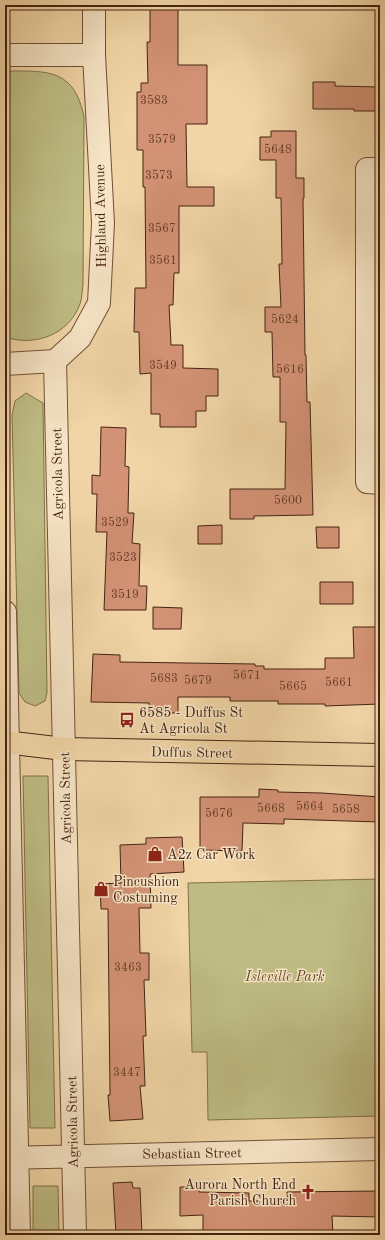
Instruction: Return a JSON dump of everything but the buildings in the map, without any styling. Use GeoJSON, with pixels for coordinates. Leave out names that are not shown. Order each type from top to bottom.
{"type":"FeatureCollection","features":[{"type":"Feature","properties":{"kind":"main road","name":"Duffus Street"},"geometry":{"type":"LineString","coordinates":[[7,742],[64,749],[380,755]]}},
{"type":"Feature","properties":{"kind":"street","name":"Highland Avenue"},"geometry":{"type":"LineString","coordinates":[[55,361],[80,338],[99,303],[103,223],[94,55],[94,5]]}},
{"type":"Feature","properties":{"kind":"street"},"geometry":{"type":"LineString","coordinates":[[5,55],[94,55]]}},
{"type":"Feature","properties":{"kind":"street"},"geometry":{"type":"LineString","coordinates":[[380,169],[367,169],[367,482],[380,483]]}},
{"type":"Feature","properties":{"kind":"street"},"geometry":{"type":"LineString","coordinates":[[5,364],[55,361]]}},
{"type":"Feature","properties":{"kind":"street","name":"Agricola Street"},"geometry":{"type":"LineString","coordinates":[[55,361],[75,1235]]}},
{"type":"Feature","properties":{"kind":"street"},"geometry":{"type":"LineString","coordinates":[[5,612],[12,1158],[20,1235]]}},
{"type":"Feature","properties":{"kind":"street","name":"Sebastian Street"},"geometry":{"type":"LineString","coordinates":[[12,1158],[380,1149]]}},
{"type":"Feature","properties":{"kind":"green space"},"geometry":{"type":"Polygon","coordinates":[[[5,71],[34,71],[56,76],[66,81],[73,89],[79,101],[84,117],[83,285],[81,302],[75,315],[68,324],[59,331],[39,339],[16,340],[5,337],[5,71]]]}},
{"type":"Feature","properties":{"kind":"green space"},"geometry":{"type":"Polygon","coordinates":[[[26,393],[43,403],[47,693],[45,701],[35,706],[25,702],[19,693],[12,415],[15,401],[26,393]]]}},
{"type":"Feature","properties":{"kind":"green space"},"geometry":{"type":"Polygon","coordinates":[[[23,776],[48,776],[55,1128],[30,1128],[23,776]]]}},
{"type":"Feature","properties":{"kind":"green space","name":"Isleville Park"},"geometry":{"type":"Polygon","coordinates":[[[380,879],[380,1116],[208,1120],[207,1052],[192,1052],[188,883],[380,879]]]}},
{"type":"Feature","properties":{"kind":"green space"},"geometry":{"type":"Polygon","coordinates":[[[33,1186],[58,1186],[59,1235],[33,1235],[33,1186]]]}},
{"type":"Feature","properties":{"kind":"place","name":"6585 - Duffus St At Agricola St"},"geometry":{"type":"Point","coordinates":[127,720]}},
{"type":"Feature","properties":{"kind":"place","name":"A2z Car Work"},"geometry":{"type":"Point","coordinates":[155,854]}},
{"type":"Feature","properties":{"kind":"place","name":"Pincushion Costuming"},"geometry":{"type":"Point","coordinates":[101,889]}},
{"type":"Feature","properties":{"kind":"place","name":"Aurora North End Parish Church"},"geometry":{"type":"Point","coordinates":[308,1192]}}]}
